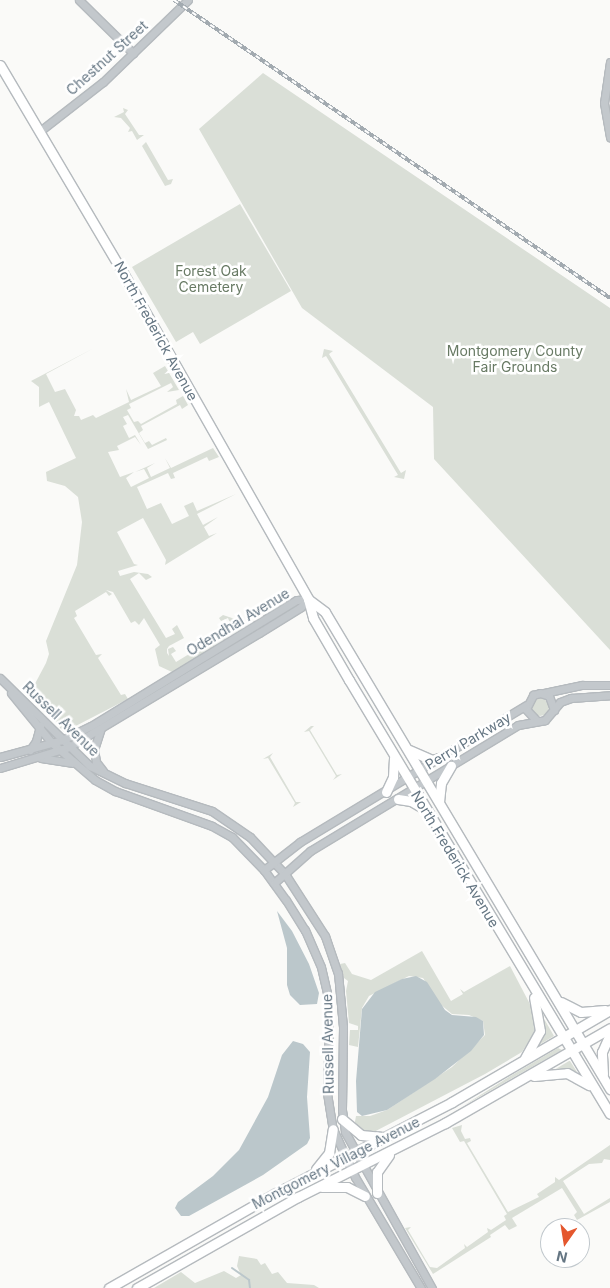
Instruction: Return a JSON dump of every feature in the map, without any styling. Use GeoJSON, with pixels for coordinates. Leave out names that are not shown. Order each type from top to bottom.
{"type":"FeatureCollection","features":[{"type":"Feature","properties":{"kind":"main road","name":"North Frederick Avenue"},"geometry":{"type":"LineString","coordinates":[[0,65],[40,131],[308,599],[313,618],[520,969],[610,1114]]}},
{"type":"Feature","properties":{"kind":"main road","name":"North Frederick Avenue"},"geometry":{"type":"LineString","coordinates":[[308,599],[324,612],[610,1089]]}},
{"type":"Feature","properties":{"kind":"main road"},"geometry":{"type":"LineString","coordinates":[[407,749],[432,760],[446,756]]}},
{"type":"Feature","properties":{"kind":"main road"},"geometry":{"type":"LineString","coordinates":[[386,792],[395,771],[393,755]]}},
{"type":"Feature","properties":{"kind":"main road"},"geometry":{"type":"LineString","coordinates":[[440,804],[441,783],[451,766]]}},
{"type":"Feature","properties":{"kind":"main road"},"geometry":{"type":"LineString","coordinates":[[398,799],[411,801],[426,810]]}},
{"type":"Feature","properties":{"kind":"main road"},"geometry":{"type":"LineString","coordinates":[[520,969],[537,1005],[541,1024],[537,1040],[522,1062]]}},
{"type":"Feature","properties":{"kind":"main road"},"geometry":{"type":"LineString","coordinates":[[555,996],[568,1007],[582,1012],[610,1010]]}},
{"type":"Feature","properties":{"kind":"main road","name":"Montgomery Village Avenue"},"geometry":{"type":"LineString","coordinates":[[109,1288],[311,1174],[355,1154],[452,1102],[610,1010]]}},
{"type":"Feature","properties":{"kind":"main road","name":"Montgomery Village Avenue"},"geometry":{"type":"LineString","coordinates":[[136,1288],[315,1188],[400,1147],[460,1115],[610,1028]]}},
{"type":"Feature","properties":{"kind":"main road"},"geometry":{"type":"LineString","coordinates":[[604,1079],[602,1052],[610,1034]]}},
{"type":"Feature","properties":{"kind":"main road"},"geometry":{"type":"LineString","coordinates":[[526,1077],[567,1073],[593,1088]]}},
{"type":"Feature","properties":{"kind":"main road"},"geometry":{"type":"LineString","coordinates":[[452,1102],[460,1115]]}},
{"type":"Feature","properties":{"kind":"main road"},"geometry":{"type":"LineString","coordinates":[[342,1118],[361,1135],[389,1136]]}},
{"type":"Feature","properties":{"kind":"main road"},"geometry":{"type":"LineString","coordinates":[[311,1174],[329,1153],[333,1129]]}},
{"type":"Feature","properties":{"kind":"main road"},"geometry":{"type":"LineString","coordinates":[[377,1193],[377,1172],[400,1147]]}},
{"type":"Feature","properties":{"kind":"main road"},"geometry":{"type":"LineString","coordinates":[[315,1188],[348,1187],[365,1196]]}},
{"type":"Feature","properties":{"kind":"street"},"geometry":{"type":"LineString","coordinates":[[79,0],[132,53]]}},
{"type":"Feature","properties":{"kind":"street","name":"Chestnut Street"},"geometry":{"type":"LineString","coordinates":[[40,131],[94,89],[188,0]]}},
{"type":"Feature","properties":{"kind":"street"},"geometry":{"type":"LineString","coordinates":[[610,62],[604,103],[610,137]]}},
{"type":"Feature","properties":{"kind":"street","name":"Odendhal Avenue"},"geometry":{"type":"LineString","coordinates":[[0,768],[69,746],[301,607],[308,599]]}},
{"type":"Feature","properties":{"kind":"street","name":"Odendhal Avenue"},"geometry":{"type":"LineString","coordinates":[[0,757],[62,740],[91,726],[297,600],[308,599]]}},
{"type":"Feature","properties":{"kind":"street","name":"Russell Avenue"},"geometry":{"type":"LineString","coordinates":[[0,680],[90,766],[116,779],[212,811],[250,837],[285,874],[325,936],[338,973],[343,1027],[342,1118],[355,1154],[432,1288]]}},
{"type":"Feature","properties":{"kind":"street","name":"Russell Avenue"},"geometry":{"type":"LineString","coordinates":[[0,680],[40,726],[51,742],[76,765],[116,791],[212,826],[232,837],[274,883],[306,930],[321,968],[329,1013],[327,1093],[333,1129],[351,1171],[421,1288]]}},
{"type":"Feature","properties":{"kind":"street"},"geometry":{"type":"LineString","coordinates":[[610,684],[582,685],[533,695],[526,705],[530,716],[537,721],[548,719],[560,702],[571,698],[610,695]]}},
{"type":"Feature","properties":{"kind":"street"},"geometry":{"type":"LineString","coordinates":[[544,693],[552,700],[554,710]]}},
{"type":"Feature","properties":{"kind":"street","name":"Perry Parkway"},"geometry":{"type":"LineString","coordinates":[[264,870],[300,842],[446,756],[526,705]]}},
{"type":"Feature","properties":{"kind":"street","name":"Perry Parkway"},"geometry":{"type":"LineString","coordinates":[[274,883],[310,851],[518,725],[537,721]]}},
{"type":"Feature","properties":{"kind":"street"},"geometry":{"type":"LineString","coordinates":[[30,750],[36,741],[40,726]]}},
{"type":"Feature","properties":{"kind":"street"},"geometry":{"type":"LineString","coordinates":[[101,728],[94,745],[95,758],[101,769],[116,779]]}},
{"type":"Feature","properties":{"kind":"street"},"geometry":{"type":"LineString","coordinates":[[28,759],[46,758],[76,765]]}},
{"type":"Feature","properties":{"kind":"green space","name":"Montgomery County Fair Grounds"},"geometry":{"type":"Polygon","coordinates":[[[263,73],[610,308],[610,650],[434,459],[433,407],[302,308],[199,129],[263,73]]]}},
{"type":"Feature","properties":{"kind":"green space"},"geometry":{"type":"Polygon","coordinates":[[[123,108],[128,110],[125,114],[139,135],[144,135],[137,140],[132,131],[128,132],[130,128],[121,118],[114,117],[124,112],[123,108]]]}},
{"type":"Feature","properties":{"kind":"green space"},"geometry":{"type":"Polygon","coordinates":[[[146,142],[168,180],[173,179],[171,184],[165,186],[142,146],[146,142]]]}},
{"type":"Feature","properties":{"kind":"green space","name":"Forest Oak Cemetery"},"geometry":{"type":"Polygon","coordinates":[[[240,204],[291,291],[200,344],[193,332],[176,342],[132,267],[240,204]]]}},
{"type":"Feature","properties":{"kind":"green space"},"geometry":{"type":"Polygon","coordinates":[[[94,348],[46,374],[55,392],[65,389],[76,410],[74,416],[79,416],[81,420],[93,415],[96,418],[129,402],[126,389],[131,400],[161,386],[153,373],[165,366],[179,390],[167,392],[173,387],[171,383],[129,404],[131,408],[127,410],[134,422],[138,421],[141,424],[177,404],[176,400],[183,396],[188,405],[182,409],[180,405],[141,426],[143,430],[139,433],[145,443],[149,441],[152,445],[166,438],[167,440],[148,449],[128,415],[123,417],[127,424],[123,426],[129,438],[135,435],[141,445],[135,437],[117,446],[119,450],[108,452],[120,477],[134,472],[126,478],[131,487],[149,478],[144,469],[135,472],[155,463],[147,468],[151,477],[170,468],[165,458],[171,468],[213,448],[219,457],[209,461],[207,457],[173,473],[175,478],[171,479],[168,473],[137,487],[147,509],[161,503],[172,524],[189,516],[184,506],[193,502],[197,511],[236,494],[197,514],[203,525],[218,517],[204,527],[209,536],[217,533],[165,565],[166,560],[143,518],[117,532],[134,564],[138,565],[118,571],[120,576],[134,572],[148,574],[152,577],[146,580],[139,573],[130,579],[166,638],[175,634],[172,629],[177,625],[184,638],[167,649],[169,656],[168,649],[173,647],[176,651],[171,654],[176,662],[232,628],[228,618],[221,621],[219,618],[223,615],[250,624],[172,672],[159,666],[155,649],[160,645],[144,618],[139,625],[135,621],[131,623],[113,592],[106,590],[112,594],[109,596],[106,592],[75,611],[77,616],[74,618],[96,655],[102,654],[98,658],[121,695],[125,694],[128,699],[64,732],[29,695],[46,663],[49,654],[46,641],[77,565],[82,522],[78,497],[65,486],[47,481],[46,472],[76,458],[49,402],[39,407],[39,387],[31,381],[94,348]]]}},
{"type":"Feature","properties":{"kind":"green space"},"geometry":{"type":"Polygon","coordinates":[[[324,349],[333,351],[329,354],[401,473],[406,470],[404,479],[394,477],[398,475],[326,356],[322,358],[324,349]]]}},
{"type":"Feature","properties":{"kind":"green space"},"geometry":{"type":"Polygon","coordinates":[[[540,698],[546,701],[549,707],[546,713],[540,716],[534,713],[531,707],[534,701],[540,698]]]}},
{"type":"Feature","properties":{"kind":"green space"},"geometry":{"type":"Polygon","coordinates":[[[311,726],[314,726],[310,730],[337,775],[342,774],[333,780],[336,776],[309,731],[304,732],[311,726]]]}},
{"type":"Feature","properties":{"kind":"green space"},"geometry":{"type":"Polygon","coordinates":[[[273,753],[270,757],[296,802],[301,802],[293,807],[295,803],[268,758],[263,759],[273,753]]]}},
{"type":"Feature","properties":{"kind":"green space"},"geometry":{"type":"Polygon","coordinates":[[[422,951],[451,1001],[463,994],[460,989],[464,992],[510,966],[532,1008],[535,1032],[522,1052],[485,1074],[370,1134],[362,1133],[354,1127],[356,1116],[370,1116],[387,1110],[452,1067],[485,1035],[483,1021],[469,1015],[452,1014],[440,1004],[423,978],[409,976],[369,996],[362,1008],[358,1047],[349,1045],[350,1030],[358,1030],[358,1026],[349,1023],[346,991],[348,981],[344,978],[340,964],[345,963],[352,974],[371,980],[422,951]]]}},
{"type":"Feature","properties":{"kind":"green space"},"geometry":{"type":"Polygon","coordinates":[[[543,1017],[554,1036],[537,1046],[542,1032],[543,1017]]]}},
{"type":"Feature","properties":{"kind":"green space"},"geometry":{"type":"Polygon","coordinates":[[[558,1048],[562,1050],[463,1106],[512,1075],[558,1048]]]}},
{"type":"Feature","properties":{"kind":"green space"},"geometry":{"type":"Polygon","coordinates":[[[569,1061],[579,1075],[554,1070],[569,1061]]]}},
{"type":"Feature","properties":{"kind":"green space"},"geometry":{"type":"Polygon","coordinates":[[[462,1125],[461,1131],[465,1139],[470,1138],[471,1141],[467,1143],[508,1212],[539,1197],[537,1194],[555,1182],[555,1177],[559,1180],[610,1145],[610,1160],[604,1159],[602,1163],[589,1164],[563,1181],[584,1214],[610,1198],[610,1202],[581,1218],[576,1218],[574,1215],[577,1212],[562,1188],[512,1218],[517,1226],[509,1230],[505,1225],[490,1235],[491,1237],[433,1274],[405,1228],[411,1227],[408,1230],[430,1267],[437,1268],[465,1248],[464,1244],[467,1247],[488,1232],[487,1228],[491,1230],[506,1220],[504,1216],[507,1214],[464,1141],[460,1142],[452,1128],[462,1125]]]}},
{"type":"Feature","properties":{"kind":"green space"},"geometry":{"type":"Polygon","coordinates":[[[239,1256],[257,1259],[261,1265],[265,1263],[272,1274],[278,1272],[287,1283],[314,1285],[319,1288],[154,1288],[181,1272],[195,1283],[224,1271],[236,1278],[241,1275],[237,1266],[239,1256]]]}},
{"type":"Feature","properties":{"kind":"shaded area"},"geometry":{"type":"Polygon","coordinates":[[[277,911],[292,931],[309,964],[319,993],[317,1004],[300,1005],[290,995],[287,985],[287,948],[277,911]]]}},
{"type":"Feature","properties":{"kind":"shaded area"},"geometry":{"type":"Polygon","coordinates":[[[416,976],[427,982],[445,1010],[452,1015],[476,1017],[483,1021],[484,1035],[471,1051],[435,1079],[387,1110],[362,1116],[357,1112],[356,1081],[362,1009],[375,992],[402,979],[416,976]]]}},
{"type":"Feature","properties":{"kind":"shaded area"},"geometry":{"type":"Polygon","coordinates":[[[293,1041],[303,1044],[310,1052],[307,1097],[310,1138],[307,1144],[263,1175],[189,1216],[181,1216],[175,1208],[178,1202],[213,1176],[239,1150],[268,1097],[282,1055],[293,1041]]]}},
{"type":"Feature","properties":{"kind":"waterway"},"geometry":{"type":"LineString","coordinates":[[232,1268],[249,1280],[250,1288]]}},
{"type":"Feature","properties":{"kind":"railway"},"geometry":{"type":"LineString","coordinates":[[174,0],[610,298]]}}]}
